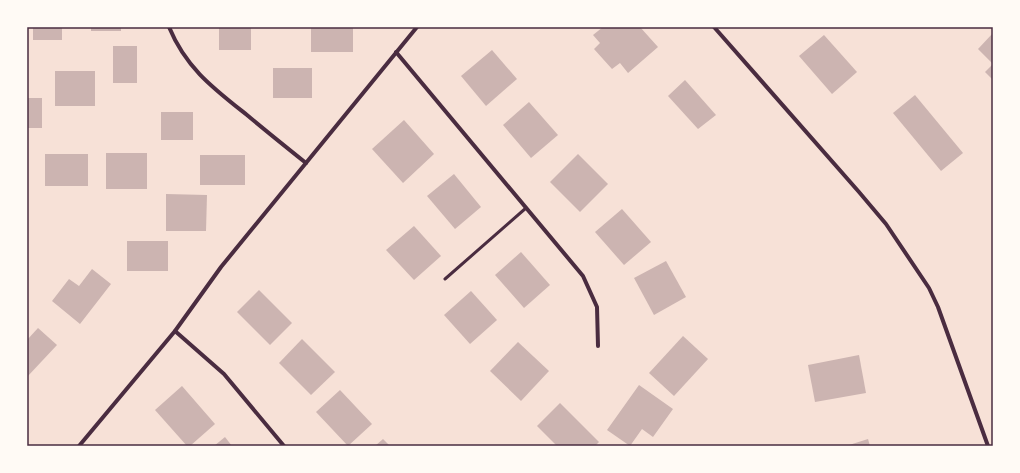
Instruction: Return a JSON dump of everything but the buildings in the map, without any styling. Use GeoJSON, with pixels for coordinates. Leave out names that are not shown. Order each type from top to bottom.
{"type":"FeatureCollection","features":[{"type":"Feature","properties":{"kind":"street"},"geometry":{"type":"LineString","coordinates":[[169,27],[175,40],[192,67],[209,84],[306,163]]}},
{"type":"Feature","properties":{"kind":"street"},"geometry":{"type":"LineString","coordinates":[[79,446],[175,331],[221,267],[417,27]]}},
{"type":"Feature","properties":{"kind":"street"},"geometry":{"type":"LineString","coordinates":[[714,27],[886,224],[929,288],[938,307],[988,446]]}},
{"type":"Feature","properties":{"kind":"street"},"geometry":{"type":"LineString","coordinates":[[396,52],[583,276],[597,308],[598,346]]}},
{"type":"Feature","properties":{"kind":"street"},"geometry":{"type":"LineString","coordinates":[[175,331],[224,374],[284,446]]}},
{"type":"Feature","properties":{"kind":"lane"},"geometry":{"type":"LineString","coordinates":[[445,279],[526,208]]}}]}
